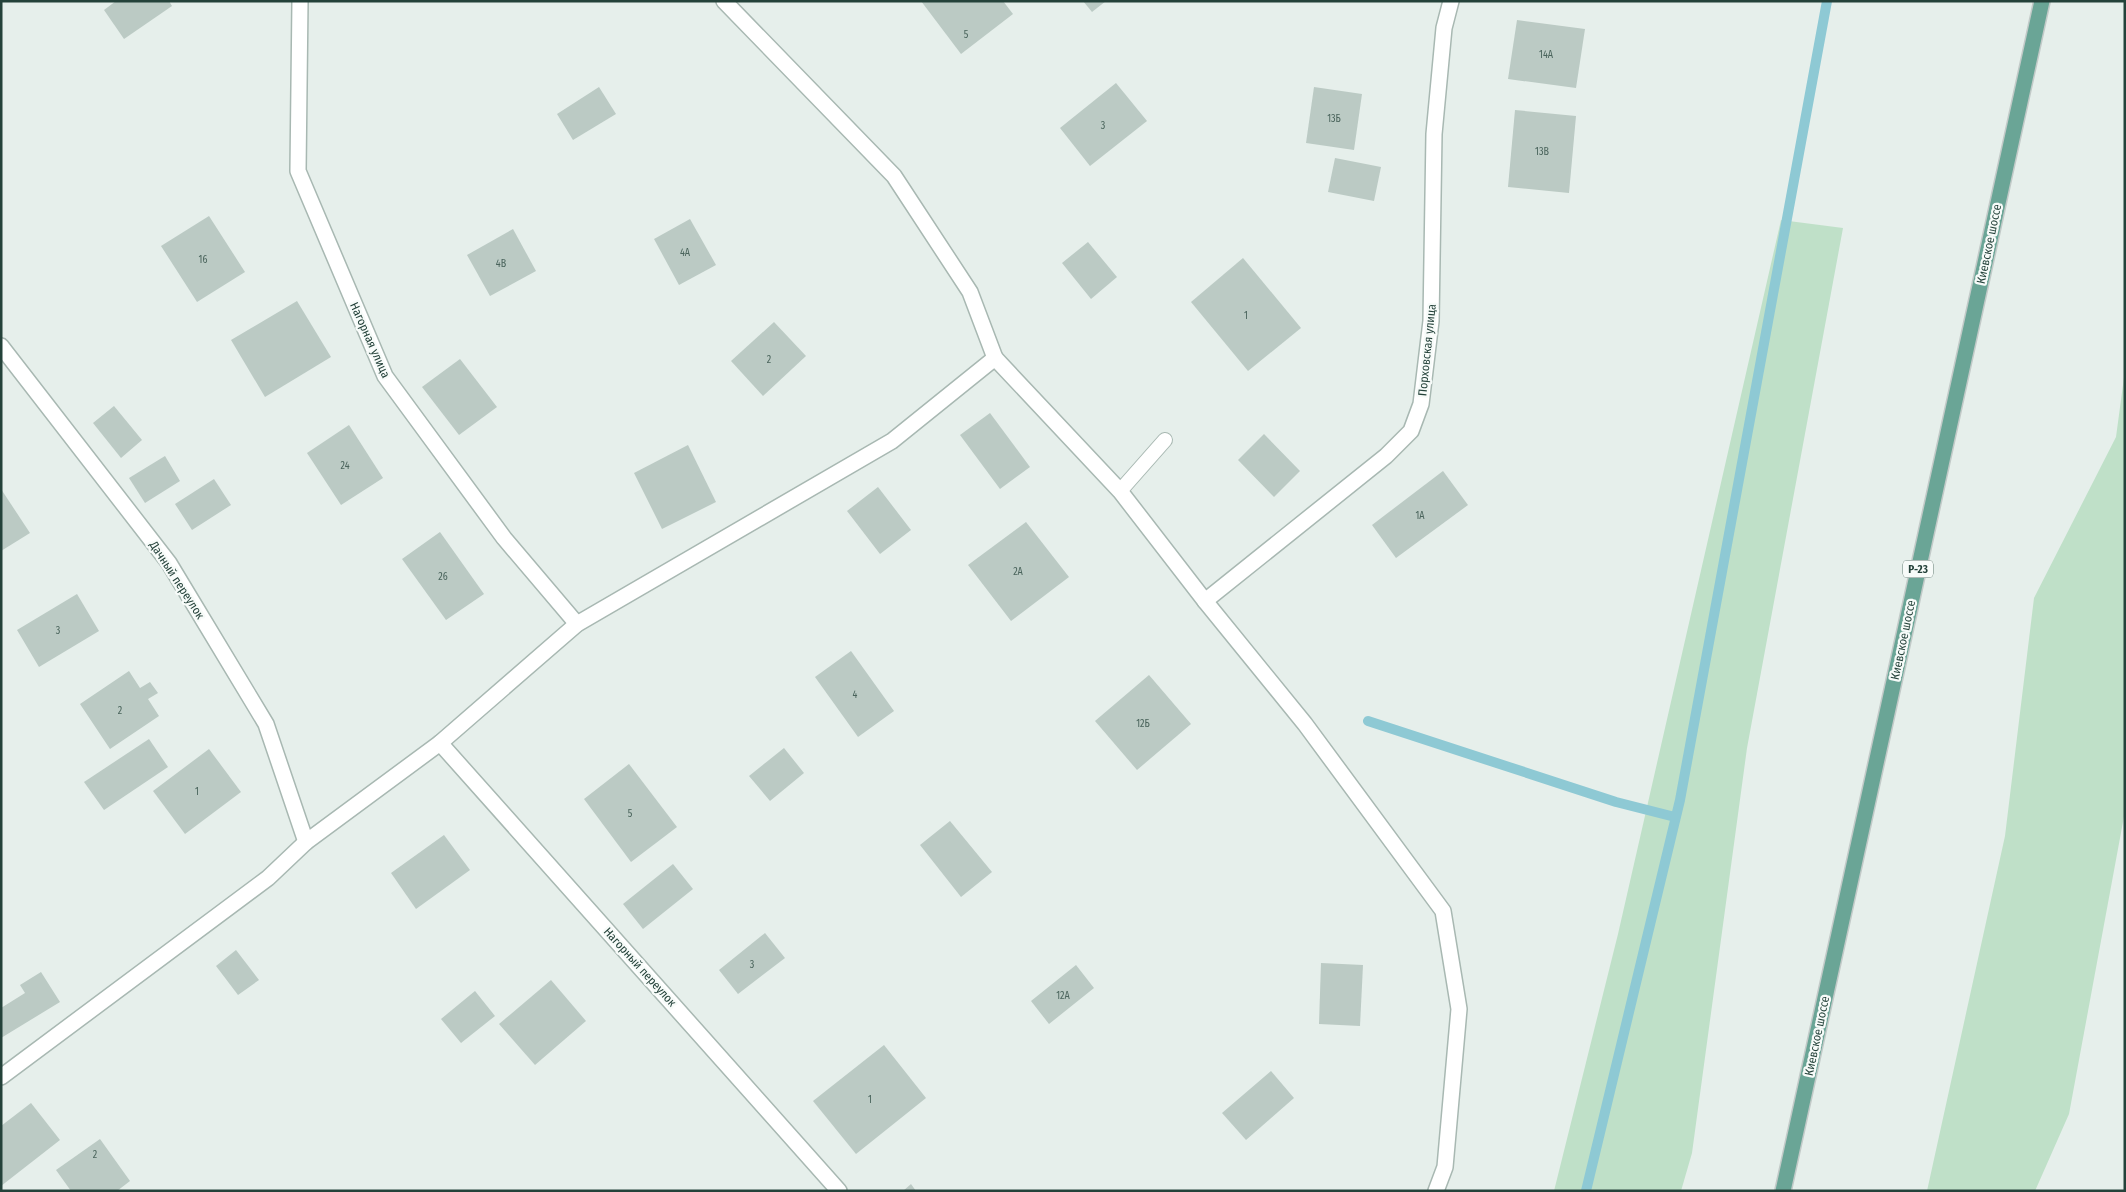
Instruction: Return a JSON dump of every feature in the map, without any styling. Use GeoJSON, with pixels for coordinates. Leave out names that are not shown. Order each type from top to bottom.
{"type":"FeatureCollection","features":[{"type":"Feature","properties":{"kind":"main road","name":"Киевское шоссе"},"geometry":{"type":"LineString","coordinates":[[1783,1191],[2042,1]]}},
{"type":"Feature","properties":{"kind":"street","name":"Нагорная улица"},"geometry":{"type":"LineString","coordinates":[[300,1],[298,171],[385,376],[504,538],[576,624]]}},
{"type":"Feature","properties":{"kind":"street"},"geometry":{"type":"LineString","coordinates":[[724,1],[894,176],[970,292],[995,358],[1120,490],[1305,724],[1443,911],[1460,1009],[1445,1167],[1436,1191]]}},
{"type":"Feature","properties":{"kind":"street","name":"Порховская улица"},"geometry":{"type":"LineString","coordinates":[[1206,601],[1386,456],[1411,431],[1421,404],[1431,321],[1434,134],[1444,28],[1451,1]]}},
{"type":"Feature","properties":{"kind":"street","name":"Дачный переулок"},"geometry":{"type":"LineString","coordinates":[[1,346],[169,563],[266,724],[306,842]]}},
{"type":"Feature","properties":{"kind":"street"},"geometry":{"type":"LineString","coordinates":[[1,1077],[268,878],[306,842],[440,743],[576,624],[892,441],[995,358]]}},
{"type":"Feature","properties":{"kind":"street","name":"Нагорный переулок"},"geometry":{"type":"LineString","coordinates":[[440,743],[839,1191]]}},
{"type":"Feature","properties":{"kind":"lane"},"geometry":{"type":"LineString","coordinates":[[1120,490],[1165,440]]}},
{"type":"Feature","properties":{"kind":"green space"},"geometry":{"type":"Polygon","coordinates":[[[1781,220],[1843,228],[1747,748],[1692,1153],[1681,1191],[1554,1191],[1618,934],[1781,220]]]}},
{"type":"Feature","properties":{"kind":"green space"},"geometry":{"type":"Polygon","coordinates":[[[2125,370],[2125,811],[2069,1114],[2035,1191],[1927,1191],[2005,836],[2034,598],[2116,437],[2125,370]]]}},
{"type":"Feature","properties":{"kind":"building"},"geometry":{"type":"Polygon","coordinates":[[[116,1],[169,1],[172,6],[124,39],[104,10],[116,1]]]}},
{"type":"Feature","properties":{"kind":"building"},"geometry":{"type":"Polygon","coordinates":[[[921,1],[1003,1],[1013,14],[961,54],[921,1]]]}},
{"type":"Feature","properties":{"kind":"building"},"geometry":{"type":"Polygon","coordinates":[[[1083,1],[1106,1],[1092,12],[1083,1]]]}},
{"type":"Feature","properties":{"kind":"building"},"geometry":{"type":"Polygon","coordinates":[[[1517,20],[1585,29],[1576,88],[1508,79],[1517,20]]]}},
{"type":"Feature","properties":{"kind":"building"},"geometry":{"type":"Polygon","coordinates":[[[1116,83],[1147,121],[1090,166],[1060,128],[1116,83]]]}},
{"type":"Feature","properties":{"kind":"building"},"geometry":{"type":"Polygon","coordinates":[[[599,87],[616,114],[573,140],[557,114],[599,87]]]}},
{"type":"Feature","properties":{"kind":"building"},"geometry":{"type":"Polygon","coordinates":[[[1314,87],[1362,94],[1354,150],[1306,143],[1314,87]]]}},
{"type":"Feature","properties":{"kind":"building"},"geometry":{"type":"Polygon","coordinates":[[[1515,110],[1576,116],[1569,193],[1508,187],[1515,110]]]}},
{"type":"Feature","properties":{"kind":"building"},"geometry":{"type":"Polygon","coordinates":[[[1335,158],[1381,167],[1374,201],[1328,192],[1335,158]]]}},
{"type":"Feature","properties":{"kind":"building"},"geometry":{"type":"Polygon","coordinates":[[[209,216],[245,272],[197,302],[161,246],[209,216]]]}},
{"type":"Feature","properties":{"kind":"building"},"geometry":{"type":"Polygon","coordinates":[[[690,219],[716,265],[679,285],[654,239],[690,219]]]}},
{"type":"Feature","properties":{"kind":"building"},"geometry":{"type":"Polygon","coordinates":[[[513,229],[536,271],[490,296],[467,255],[513,229]]]}},
{"type":"Feature","properties":{"kind":"building"},"geometry":{"type":"Polygon","coordinates":[[[1088,242],[1117,277],[1091,299],[1062,263],[1088,242]]]}},
{"type":"Feature","properties":{"kind":"building"},"geometry":{"type":"Polygon","coordinates":[[[1243,258],[1301,328],[1248,371],[1191,302],[1243,258]]]}},
{"type":"Feature","properties":{"kind":"building"},"geometry":{"type":"Polygon","coordinates":[[[297,301],[331,357],[265,397],[231,340],[297,301]]]}},
{"type":"Feature","properties":{"kind":"building"},"geometry":{"type":"Polygon","coordinates":[[[774,322],[806,356],[763,396],[731,361],[774,322]]]}},
{"type":"Feature","properties":{"kind":"building"},"geometry":{"type":"Polygon","coordinates":[[[460,359],[497,407],[459,435],[422,387],[460,359]]]}},
{"type":"Feature","properties":{"kind":"building"},"geometry":{"type":"Polygon","coordinates":[[[114,406],[142,440],[121,458],[93,423],[114,406]]]}},
{"type":"Feature","properties":{"kind":"building"},"geometry":{"type":"Polygon","coordinates":[[[990,413],[1030,467],[1000,489],[960,435],[990,413]]]}},
{"type":"Feature","properties":{"kind":"building"},"geometry":{"type":"Polygon","coordinates":[[[349,425],[383,478],[341,505],[307,453],[349,425]]]}},
{"type":"Feature","properties":{"kind":"building"},"geometry":{"type":"Polygon","coordinates":[[[1264,434],[1300,471],[1274,497],[1238,460],[1264,434]]]}},
{"type":"Feature","properties":{"kind":"building"},"geometry":{"type":"Polygon","coordinates":[[[688,445],[716,502],[662,529],[634,473],[688,445]]]}},
{"type":"Feature","properties":{"kind":"building"},"geometry":{"type":"Polygon","coordinates":[[[165,456],[180,481],[145,503],[129,478],[165,456]]]}},
{"type":"Feature","properties":{"kind":"building"},"geometry":{"type":"Polygon","coordinates":[[[1443,471],[1468,505],[1396,558],[1372,525],[1443,471]]]}},
{"type":"Feature","properties":{"kind":"building"},"geometry":{"type":"Polygon","coordinates":[[[214,479],[231,505],[192,530],[175,504],[214,479]]]}},
{"type":"Feature","properties":{"kind":"building"},"geometry":{"type":"Polygon","coordinates":[[[878,487],[911,530],[880,554],[847,511],[878,487]]]}},
{"type":"Feature","properties":{"kind":"building"},"geometry":{"type":"Polygon","coordinates":[[[1,489],[30,533],[1,551],[1,489]]]}},
{"type":"Feature","properties":{"kind":"building"},"geometry":{"type":"Polygon","coordinates":[[[1026,522],[1069,577],[1011,621],[968,565],[1026,522]]]}},
{"type":"Feature","properties":{"kind":"building"},"geometry":{"type":"Polygon","coordinates":[[[440,532],[484,594],[446,620],[402,559],[440,532]]]}},
{"type":"Feature","properties":{"kind":"building"},"geometry":{"type":"Polygon","coordinates":[[[77,594],[99,631],[39,667],[17,630],[77,594]]]}},
{"type":"Feature","properties":{"kind":"building"},"geometry":{"type":"Polygon","coordinates":[[[851,651],[894,711],[858,737],[815,677],[851,651]]]}},
{"type":"Feature","properties":{"kind":"building"},"geometry":{"type":"Polygon","coordinates":[[[129,671],[140,688],[150,682],[158,693],[148,699],[159,716],[110,749],[80,704],[129,671]]]}},
{"type":"Feature","properties":{"kind":"building"},"geometry":{"type":"Polygon","coordinates":[[[1149,675],[1191,724],[1137,770],[1095,721],[1149,675]]]}},
{"type":"Feature","properties":{"kind":"building"},"geometry":{"type":"Polygon","coordinates":[[[149,739],[168,767],[104,810],[84,782],[149,739]]]}},
{"type":"Feature","properties":{"kind":"building"},"geometry":{"type":"Polygon","coordinates":[[[784,748],[804,773],[770,801],[749,776],[784,748]]]}},
{"type":"Feature","properties":{"kind":"building"},"geometry":{"type":"Polygon","coordinates":[[[209,749],[241,792],[185,834],[153,791],[209,749]]]}},
{"type":"Feature","properties":{"kind":"building"},"geometry":{"type":"Polygon","coordinates":[[[629,764],[677,827],[631,862],[584,799],[629,764]]]}},
{"type":"Feature","properties":{"kind":"building"},"geometry":{"type":"Polygon","coordinates":[[[950,821],[992,872],[961,897],[920,845],[950,821]]]}},
{"type":"Feature","properties":{"kind":"building"},"geometry":{"type":"Polygon","coordinates":[[[444,835],[470,870],[416,909],[391,873],[444,835]]]}},
{"type":"Feature","properties":{"kind":"building"},"geometry":{"type":"Polygon","coordinates":[[[673,864],[693,889],[643,929],[623,904],[673,864]]]}},
{"type":"Feature","properties":{"kind":"building"},"geometry":{"type":"Polygon","coordinates":[[[765,933],[785,958],[738,994],[719,970],[765,933]]]}},
{"type":"Feature","properties":{"kind":"building"},"geometry":{"type":"Polygon","coordinates":[[[236,950],[259,980],[238,995],[216,966],[236,950]]]}},
{"type":"Feature","properties":{"kind":"building"},"geometry":{"type":"Polygon","coordinates":[[[1321,963],[1363,965],[1360,1026],[1319,1024],[1321,963]]]}},
{"type":"Feature","properties":{"kind":"building"},"geometry":{"type":"Polygon","coordinates":[[[1076,965],[1094,988],[1049,1024],[1031,1001],[1076,965]]]}},
{"type":"Feature","properties":{"kind":"building"},"geometry":{"type":"Polygon","coordinates":[[[41,972],[60,1002],[1,1038],[1,1008],[25,993],[20,985],[41,972]]]}},
{"type":"Feature","properties":{"kind":"building"},"geometry":{"type":"Polygon","coordinates":[[[551,980],[586,1021],[535,1065],[499,1024],[551,980]]]}},
{"type":"Feature","properties":{"kind":"building"},"geometry":{"type":"Polygon","coordinates":[[[475,991],[495,1016],[461,1043],[441,1019],[475,991]]]}},
{"type":"Feature","properties":{"kind":"building"},"geometry":{"type":"Polygon","coordinates":[[[884,1045],[926,1098],[856,1154],[813,1101],[884,1045]]]}},
{"type":"Feature","properties":{"kind":"building"},"geometry":{"type":"Polygon","coordinates":[[[1271,1071],[1294,1098],[1246,1140],[1222,1113],[1271,1071]]]}},
{"type":"Feature","properties":{"kind":"building"},"geometry":{"type":"Polygon","coordinates":[[[31,1103],[60,1140],[1,1186],[1,1126],[31,1103]]]}},
{"type":"Feature","properties":{"kind":"building"},"geometry":{"type":"Polygon","coordinates":[[[100,1139],[130,1181],[117,1191],[71,1191],[56,1170],[100,1139]]]}},
{"type":"Feature","properties":{"kind":"building"},"geometry":{"type":"Polygon","coordinates":[[[911,1184],[916,1191],[903,1191],[911,1184]]]}},
{"type":"Feature","properties":{"kind":"waterway"},"geometry":{"type":"LineString","coordinates":[[1586,1191],[1680,800],[1827,1]]}},
{"type":"Feature","properties":{"kind":"waterway"},"geometry":{"type":"LineString","coordinates":[[1368,721],[1616,802],[1675,817]]}}]}
